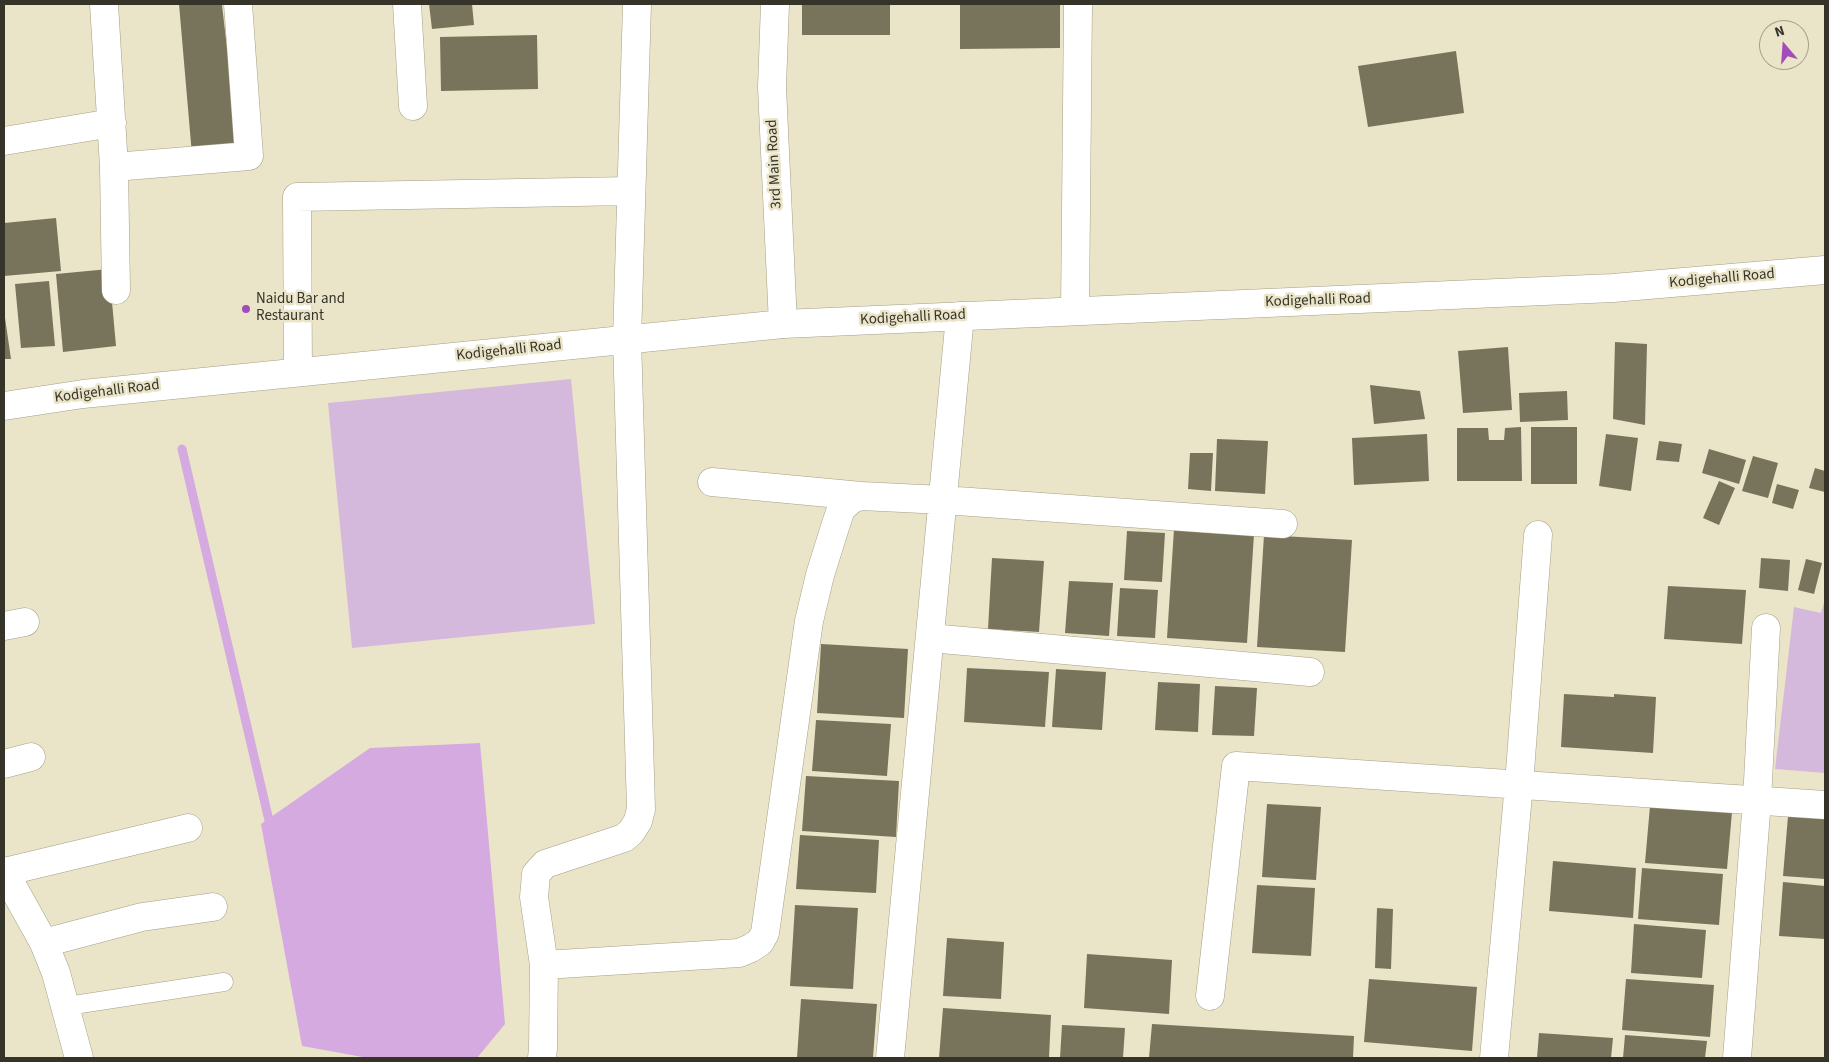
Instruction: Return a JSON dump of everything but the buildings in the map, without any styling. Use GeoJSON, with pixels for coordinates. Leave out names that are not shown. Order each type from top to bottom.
{"type":"FeatureCollection","features":[{"type":"Feature","properties":{"kind":"street"},"geometry":{"type":"LineString","coordinates":[[104,4],[114,167],[116,290]]}},
{"type":"Feature","properties":{"kind":"street"},"geometry":{"type":"LineString","coordinates":[[114,167],[249,156],[238,4]]}},
{"type":"Feature","properties":{"kind":"street"},"geometry":{"type":"LineString","coordinates":[[407,4],[413,106]]}},
{"type":"Feature","properties":{"kind":"street"},"geometry":{"type":"LineString","coordinates":[[542,1058],[544,1048],[544,966],[534,897],[536,874],[545,864],[624,838],[631,832],[638,821],[641,809],[627,339],[637,4]]}},
{"type":"Feature","properties":{"kind":"street","name":"3rd Main Road"},"geometry":{"type":"LineString","coordinates":[[775,4],[772,88],[784,324]]}},
{"type":"Feature","properties":{"kind":"street"},"geometry":{"type":"LineString","coordinates":[[1075,311],[1078,4]]}},
{"type":"Feature","properties":{"kind":"street"},"geometry":{"type":"LineString","coordinates":[[4,141],[112,123]]}},
{"type":"Feature","properties":{"kind":"street"},"geometry":{"type":"LineString","coordinates":[[298,372],[297,197],[631,191]]}},
{"type":"Feature","properties":{"kind":"street","name":"Kodigehalli Road"},"geometry":{"type":"LineString","coordinates":[[4,406],[83,394],[784,324],[1613,288],[1825,270]]}},
{"type":"Feature","properties":{"kind":"street"},"geometry":{"type":"LineString","coordinates":[[890,1058],[960,316]]}},
{"type":"Feature","properties":{"kind":"street"},"geometry":{"type":"LineString","coordinates":[[712,482],[861,496],[1283,524]]}},
{"type":"Feature","properties":{"kind":"street"},"geometry":{"type":"LineString","coordinates":[[544,966],[739,953],[760,942],[765,933],[809,621],[820,575],[841,509],[852,499],[861,496]]}},
{"type":"Feature","properties":{"kind":"street"},"geometry":{"type":"LineString","coordinates":[[1494,1058],[1519,784],[1538,535]]}},
{"type":"Feature","properties":{"kind":"street"},"geometry":{"type":"LineString","coordinates":[[1737,1058],[1757,800],[1766,628]]}},
{"type":"Feature","properties":{"kind":"street"},"geometry":{"type":"LineString","coordinates":[[930,638],[1310,672]]}},
{"type":"Feature","properties":{"kind":"street"},"geometry":{"type":"LineString","coordinates":[[4,764],[31,757]]}},
{"type":"Feature","properties":{"kind":"street"},"geometry":{"type":"LineString","coordinates":[[1210,996],[1236,766],[1825,805]]}},
{"type":"Feature","properties":{"kind":"street"},"geometry":{"type":"LineString","coordinates":[[79,1058],[56,973],[44,943],[6,881],[188,828]]}},
{"type":"Feature","properties":{"kind":"street"},"geometry":{"type":"LineString","coordinates":[[44,943],[142,917],[213,907]]}},
{"type":"Feature","properties":{"kind":"lane"},"geometry":{"type":"LineString","coordinates":[[65,1008],[224,982]]}},
{"type":"Feature","properties":{"kind":"shaded area"},"geometry":{"type":"Polygon","coordinates":[[[571,379],[595,624],[352,648],[328,403],[571,379]]]}},
{"type":"Feature","properties":{"kind":"shaded area"},"geometry":{"type":"Polygon","coordinates":[[[1825,599],[1825,773],[1775,769],[1794,607],[1821,613],[1825,599]]]}},
{"type":"Feature","properties":{"kind":"shaded area"},"geometry":{"type":"Polygon","coordinates":[[[480,743],[505,1024],[477,1058],[368,1058],[302,1046],[261,824],[370,748],[480,743]]]}},
{"type":"Feature","properties":{"kind":"waterway"},"geometry":{"type":"LineString","coordinates":[[182,449],[271,829]]}},
{"type":"Feature","properties":{"kind":"place","name":"Naidu Bar and Restaurant"},"geometry":{"type":"Point","coordinates":[246,309]}}]}
